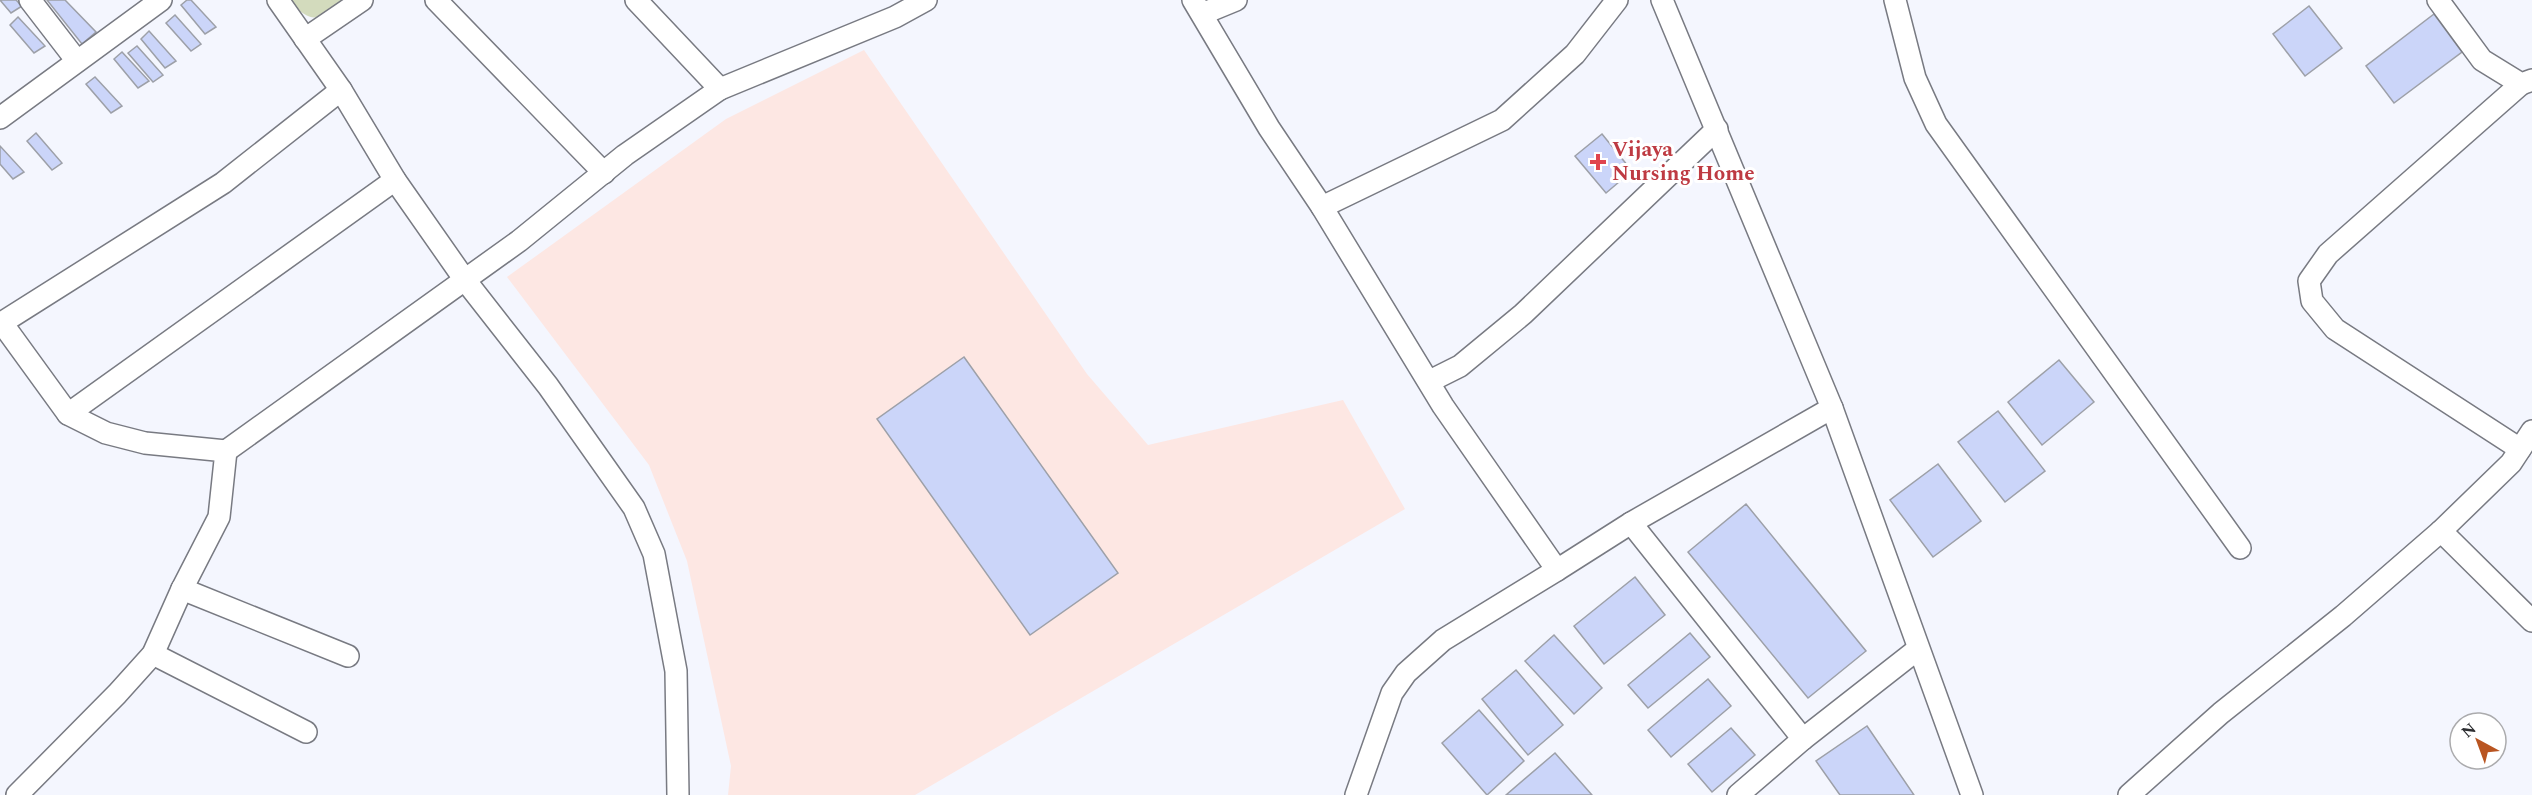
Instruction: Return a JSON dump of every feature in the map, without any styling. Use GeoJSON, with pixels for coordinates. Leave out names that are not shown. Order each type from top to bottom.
{"type":"FeatureCollection","features":[{"type":"Feature","properties":{"kind":"street"},"geometry":{"type":"LineString","coordinates":[[30,0],[76,61]]}},
{"type":"Feature","properties":{"kind":"street"},"geometry":{"type":"LineString","coordinates":[[0,118],[161,0]]}},
{"type":"Feature","properties":{"kind":"street"},"geometry":{"type":"LineString","coordinates":[[278,0],[341,90],[395,180],[465,280],[548,386],[634,508],[654,554],[676,671],[678,795]]}},
{"type":"Feature","properties":{"kind":"street"},"geometry":{"type":"LineString","coordinates":[[305,39],[362,0]]}},
{"type":"Feature","properties":{"kind":"street"},"geometry":{"type":"LineString","coordinates":[[436,0],[604,172]]}},
{"type":"Feature","properties":{"kind":"street"},"geometry":{"type":"LineString","coordinates":[[636,0],[720,88]]}},
{"type":"Feature","properties":{"kind":"street"},"geometry":{"type":"LineString","coordinates":[[1236,0],[1197,7],[1269,128],[1322,207],[1430,381],[1443,406],[1557,570]]}},
{"type":"Feature","properties":{"kind":"street"},"geometry":{"type":"LineString","coordinates":[[1322,207],[1502,120],[1575,54],[1617,0]]}},
{"type":"Feature","properties":{"kind":"street"},"geometry":{"type":"LineString","coordinates":[[1662,0],[1832,408],[1972,795]]}},
{"type":"Feature","properties":{"kind":"street"},"geometry":{"type":"LineString","coordinates":[[1895,0],[1915,78],[1936,124],[2240,548]]}},
{"type":"Feature","properties":{"kind":"street"},"geometry":{"type":"LineString","coordinates":[[2438,0],[2482,60],[2527,82],[2328,254],[2309,281],[2312,300],[2335,329],[2520,449]]}},
{"type":"Feature","properties":{"kind":"street"},"geometry":{"type":"LineString","coordinates":[[341,90],[223,183],[1,324],[68,414],[106,433],[145,443],[226,451],[519,241],[604,172],[720,88],[896,17],[918,2]]}},
{"type":"Feature","properties":{"kind":"street"},"geometry":{"type":"LineString","coordinates":[[1430,381],[1460,366],[1523,314],[1717,129]]}},
{"type":"Feature","properties":{"kind":"street"},"geometry":{"type":"LineString","coordinates":[[68,414],[395,180]]}},
{"type":"Feature","properties":{"kind":"street"},"geometry":{"type":"LineString","coordinates":[[1356,795],[1392,693],[1406,673],[1443,640],[1631,523],[1832,408]]}},
{"type":"Feature","properties":{"kind":"street"},"geometry":{"type":"LineString","coordinates":[[2137,792],[2221,713],[2343,616],[2441,531],[2511,463],[2532,431]]}},
{"type":"Feature","properties":{"kind":"street"},"geometry":{"type":"LineString","coordinates":[[17,795],[117,694],[153,654],[182,589],[219,517],[226,451]]}},
{"type":"Feature","properties":{"kind":"street"},"geometry":{"type":"LineString","coordinates":[[1631,523],[1803,739]]}},
{"type":"Feature","properties":{"kind":"street"},"geometry":{"type":"LineString","coordinates":[[2441,531],[2532,621]]}},
{"type":"Feature","properties":{"kind":"street"},"geometry":{"type":"LineString","coordinates":[[182,589],[348,656]]}},
{"type":"Feature","properties":{"kind":"street"},"geometry":{"type":"LineString","coordinates":[[1738,795],[1803,739],[1918,649]]}},
{"type":"Feature","properties":{"kind":"street"},"geometry":{"type":"LineString","coordinates":[[153,654],[306,732]]}},
{"type":"Feature","properties":{"kind":"shaded area"},"geometry":{"type":"Polygon","coordinates":[[[864,50],[1087,374],[1148,445],[1343,400],[1405,509],[915,795],[728,795],[731,766],[687,561],[649,465],[507,277],[726,119],[864,50]]]}},
{"type":"Feature","properties":{"kind":"green space"},"geometry":{"type":"Polygon","coordinates":[[[289,0],[349,0],[324,15],[312,17],[305,15],[289,0]]]}},
{"type":"Feature","properties":{"kind":"building"},"geometry":{"type":"Polygon","coordinates":[[[0,0],[16,0],[22,6],[11,13],[0,0]]]}},
{"type":"Feature","properties":{"kind":"building"},"geometry":{"type":"Polygon","coordinates":[[[47,0],[65,0],[96,32],[82,44],[47,0]]]}},
{"type":"Feature","properties":{"kind":"building"},"geometry":{"type":"Polygon","coordinates":[[[191,0],[216,27],[205,34],[181,5],[191,0]]]}},
{"type":"Feature","properties":{"kind":"building"},"geometry":{"type":"Polygon","coordinates":[[[2309,6],[2342,48],[2305,76],[2273,34],[2309,6]]]}},
{"type":"Feature","properties":{"kind":"building"},"geometry":{"type":"Polygon","coordinates":[[[2434,14],[2462,52],[2394,103],[2366,66],[2434,14]]]}},
{"type":"Feature","properties":{"kind":"building"},"geometry":{"type":"Polygon","coordinates":[[[175,15],[201,44],[191,51],[166,23],[175,15]]]}},
{"type":"Feature","properties":{"kind":"building"},"geometry":{"type":"Polygon","coordinates":[[[18,17],[45,46],[34,53],[10,25],[18,17]]]}},
{"type":"Feature","properties":{"kind":"building"},"geometry":{"type":"Polygon","coordinates":[[[149,31],[176,61],[165,68],[141,39],[149,31]]]}},
{"type":"Feature","properties":{"kind":"building"},"geometry":{"type":"Polygon","coordinates":[[[137,46],[163,75],[153,82],[128,53],[137,46]]]}},
{"type":"Feature","properties":{"kind":"building"},"geometry":{"type":"Polygon","coordinates":[[[122,52],[149,81],[138,88],[114,59],[122,52]]]}},
{"type":"Feature","properties":{"kind":"building"},"geometry":{"type":"Polygon","coordinates":[[[95,77],[122,106],[111,113],[86,84],[95,77]]]}},
{"type":"Feature","properties":{"kind":"building"},"geometry":{"type":"Polygon","coordinates":[[[36,133],[62,163],[52,170],[27,141],[36,133]]]}},
{"type":"Feature","properties":{"kind":"building"},"geometry":{"type":"Polygon","coordinates":[[[1602,134],[1632,171],[1606,193],[1575,156],[1602,134]]]}},
{"type":"Feature","properties":{"kind":"building"},"geometry":{"type":"Polygon","coordinates":[[[0,146],[24,172],[13,179],[0,164],[0,146]]]}},
{"type":"Feature","properties":{"kind":"building"},"geometry":{"type":"Polygon","coordinates":[[[964,357],[1118,573],[1030,635],[877,419],[964,357]]]}},
{"type":"Feature","properties":{"kind":"building"},"geometry":{"type":"Polygon","coordinates":[[[2059,360],[2094,402],[2042,445],[2008,402],[2059,360]]]}},
{"type":"Feature","properties":{"kind":"building"},"geometry":{"type":"Polygon","coordinates":[[[1998,411],[2045,471],[2005,502],[1958,442],[1998,411]]]}},
{"type":"Feature","properties":{"kind":"building"},"geometry":{"type":"Polygon","coordinates":[[[1938,464],[1981,521],[1933,557],[1890,500],[1938,464]]]}},
{"type":"Feature","properties":{"kind":"building"},"geometry":{"type":"Polygon","coordinates":[[[1746,504],[1866,651],[1808,698],[1688,552],[1746,504]]]}},
{"type":"Feature","properties":{"kind":"building"},"geometry":{"type":"Polygon","coordinates":[[[1635,577],[1665,615],[1604,664],[1574,626],[1635,577]]]}},
{"type":"Feature","properties":{"kind":"building"},"geometry":{"type":"Polygon","coordinates":[[[1690,633],[1710,657],[1648,708],[1628,685],[1690,633]]]}},
{"type":"Feature","properties":{"kind":"building"},"geometry":{"type":"Polygon","coordinates":[[[1554,635],[1602,688],[1574,714],[1525,661],[1554,635]]]}},
{"type":"Feature","properties":{"kind":"building"},"geometry":{"type":"Polygon","coordinates":[[[1516,670],[1563,725],[1528,755],[1482,699],[1516,670]]]}},
{"type":"Feature","properties":{"kind":"building"},"geometry":{"type":"Polygon","coordinates":[[[1708,679],[1731,706],[1671,757],[1648,730],[1708,679]]]}},
{"type":"Feature","properties":{"kind":"building"},"geometry":{"type":"Polygon","coordinates":[[[1479,710],[1524,761],[1487,795],[1442,743],[1479,710]]]}},
{"type":"Feature","properties":{"kind":"building"},"geometry":{"type":"Polygon","coordinates":[[[1867,726],[1914,795],[1840,795],[1816,761],[1867,726]]]}},
{"type":"Feature","properties":{"kind":"building"},"geometry":{"type":"Polygon","coordinates":[[[1731,728],[1755,755],[1712,792],[1688,764],[1731,728]]]}},
{"type":"Feature","properties":{"kind":"building"},"geometry":{"type":"Polygon","coordinates":[[[1555,753],[1592,795],[1506,795],[1555,753]]]}},
{"type":"Feature","properties":{"kind":"place","name":"Vijaya Nursing Home"},"geometry":{"type":"Point","coordinates":[1598,162]}}]}
